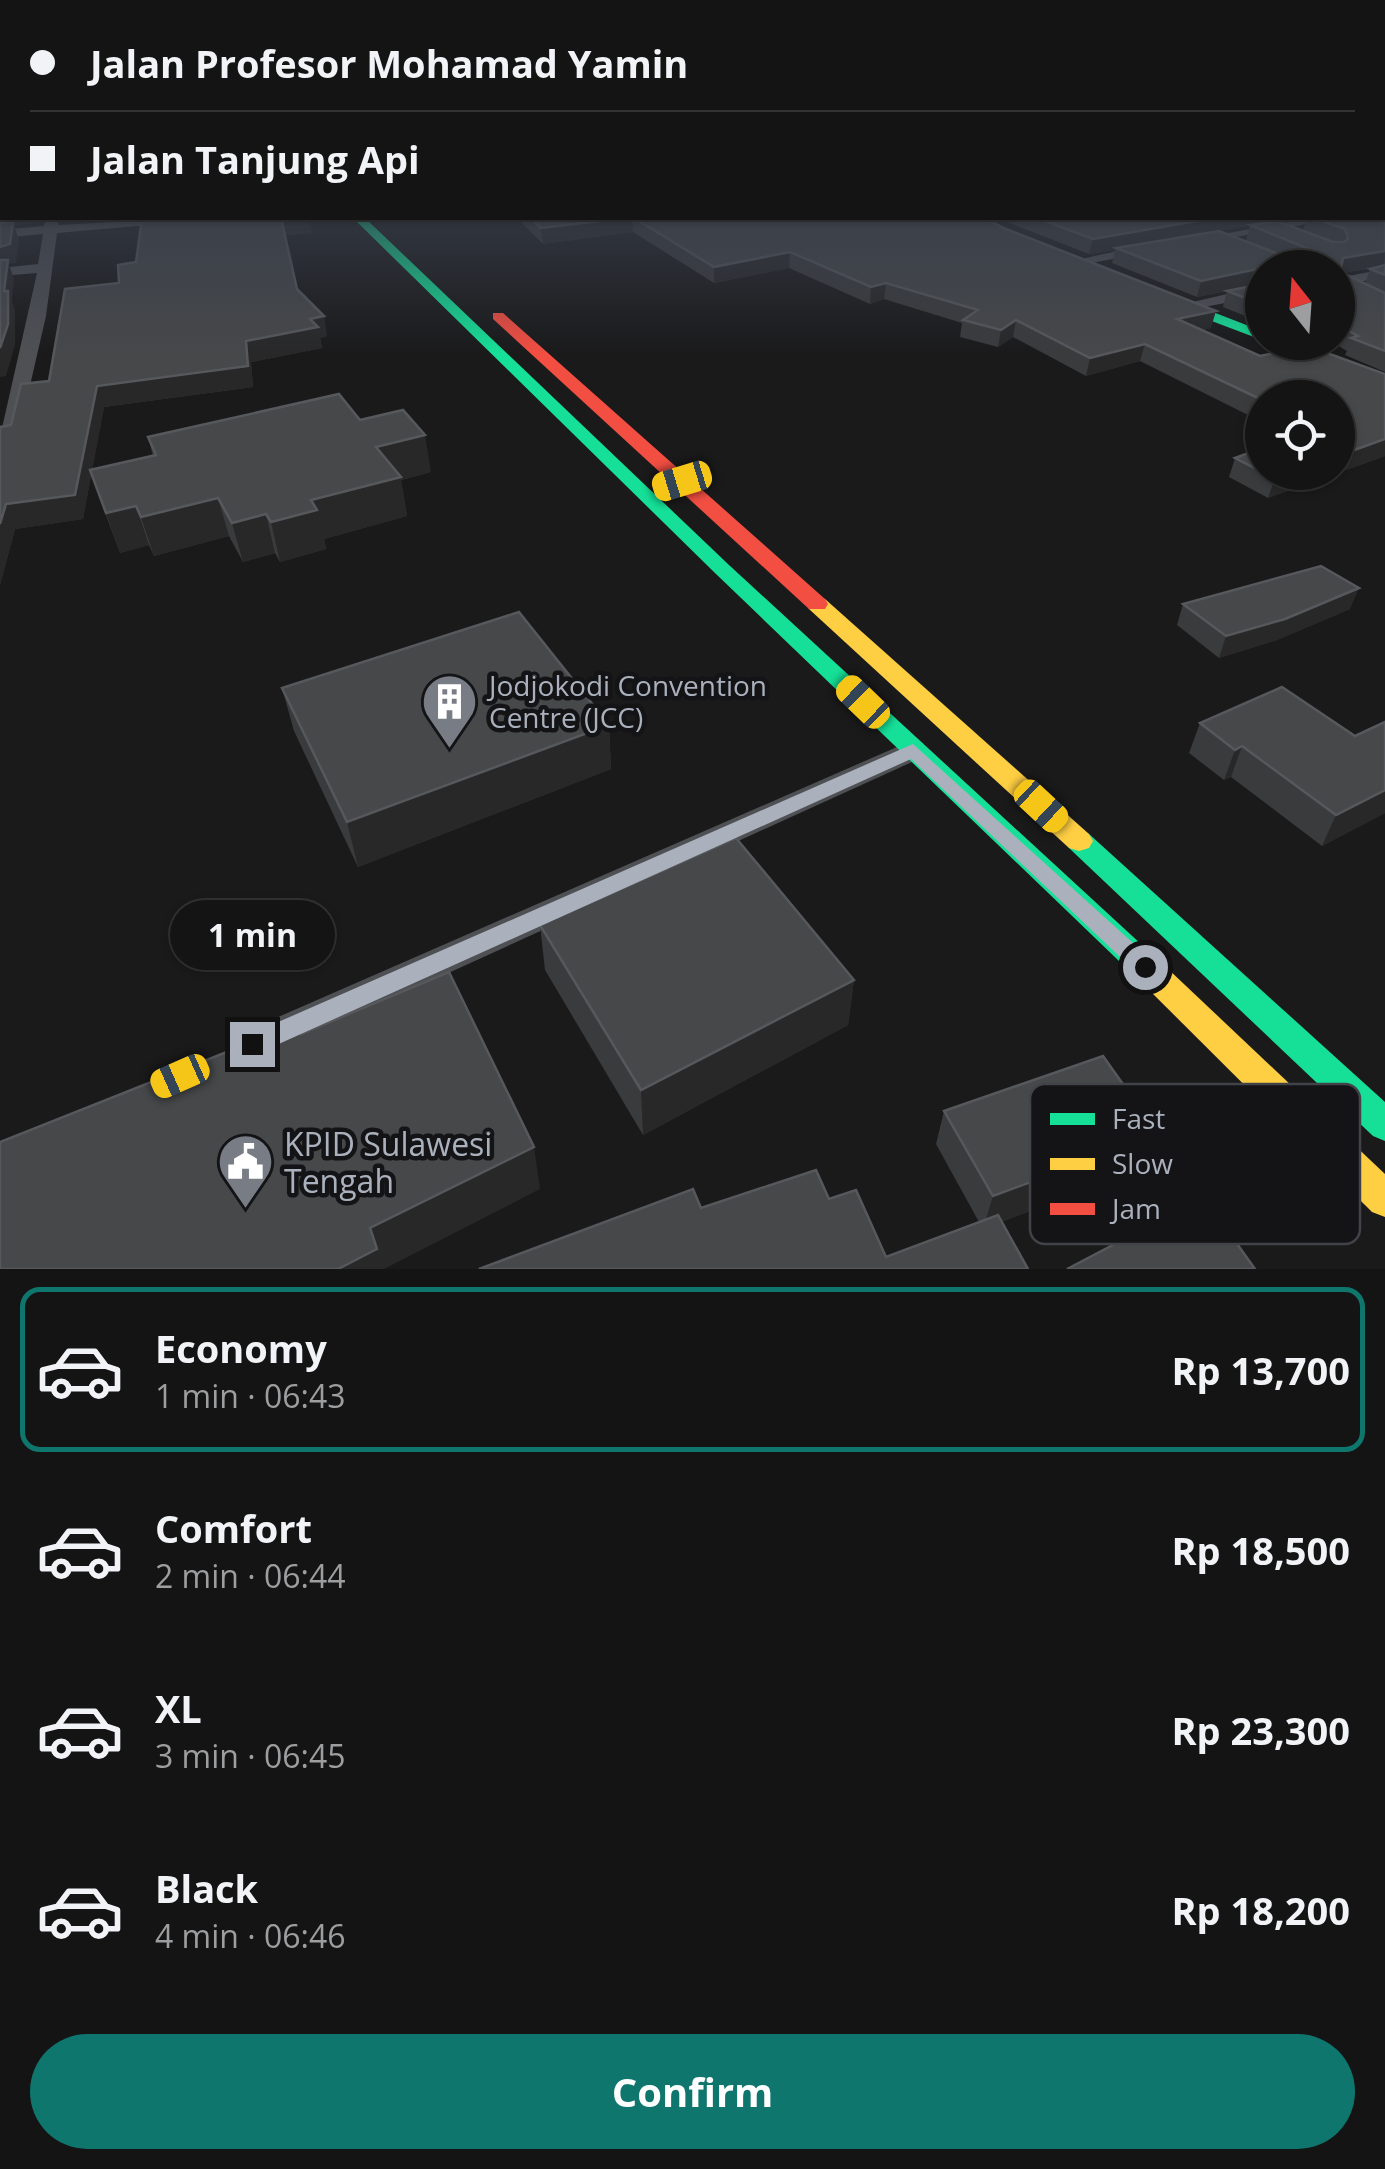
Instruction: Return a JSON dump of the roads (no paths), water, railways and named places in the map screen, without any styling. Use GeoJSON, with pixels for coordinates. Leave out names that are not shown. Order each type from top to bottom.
{"type":"FeatureCollection","features":[{"type":"Feature","properties":{"kind":"main road"},"geometry":{"type":"LineString","coordinates":[[377,235],[1266,1084]]}},
{"type":"Feature","properties":{"kind":"main road"},"geometry":{"type":"LineString","coordinates":[[405,235],[682,481],[1340,1084]]}},
{"type":"Feature","properties":{"kind":"main road"},"geometry":{"type":"LineString","coordinates":[[1067,258],[1121,280]]}},
{"type":"Feature","properties":{"kind":"main road"},"geometry":{"type":"LineString","coordinates":[[1152,293],[1245,330]]}},
{"type":"Feature","properties":{"kind":"main road"},"geometry":{"type":"LineString","coordinates":[[1324,360],[1385,386]]}},
{"type":"Feature","properties":{"kind":"main road"},"geometry":{"type":"LineString","coordinates":[[643,493],[682,481]]}},
{"type":"Feature","properties":{"kind":"main road"},"geometry":{"type":"LineString","coordinates":[[1360,1102],[1385,1125]]}},
{"type":"Feature","properties":{"kind":"main road"},"geometry":{"type":"LineString","coordinates":[[1360,1175],[1385,1199]]}},
{"type":"Feature","properties":{"kind":"street"},"geometry":{"type":"LineString","coordinates":[[0,431],[10,429],[38,316],[48,235]]}},
{"type":"Feature","properties":{"kind":"street"},"geometry":{"type":"LineString","coordinates":[[1184,243],[1231,235]]}},
{"type":"Feature","properties":{"kind":"street"},"geometry":{"type":"LineString","coordinates":[[1294,235],[1304,239]]}},
{"type":"Feature","properties":{"kind":"street"},"geometry":{"type":"LineString","coordinates":[[1214,238],[1247,250]]}},
{"type":"Feature","properties":{"kind":"street"},"geometry":{"type":"LineString","coordinates":[[1067,258],[1153,248]]}},
{"type":"Feature","properties":{"kind":"street"},"geometry":{"type":"LineString","coordinates":[[0,272],[44,268]]}},
{"type":"Feature","properties":{"kind":"street"},"geometry":{"type":"LineString","coordinates":[[1355,279],[1385,273]]}},
{"type":"Feature","properties":{"kind":"street"},"geometry":{"type":"LineString","coordinates":[[1355,290],[1369,297]]}},
{"type":"Feature","properties":{"kind":"street"},"geometry":{"type":"LineString","coordinates":[[1183,306],[1245,294]]}},
{"type":"Feature","properties":{"kind":"street"},"geometry":{"type":"LineString","coordinates":[[234,1052],[913,750]]}},
{"type":"Feature","properties":{"kind":"place","name":"Jodjokodi Convention Centre (JCC)"},"geometry":{"type":"Point","coordinates":[450,750]}},
{"type":"Feature","properties":{"kind":"place","name":"KPID Sulawesi Tengah"},"geometry":{"type":"Point","coordinates":[245,1210]}}]}
